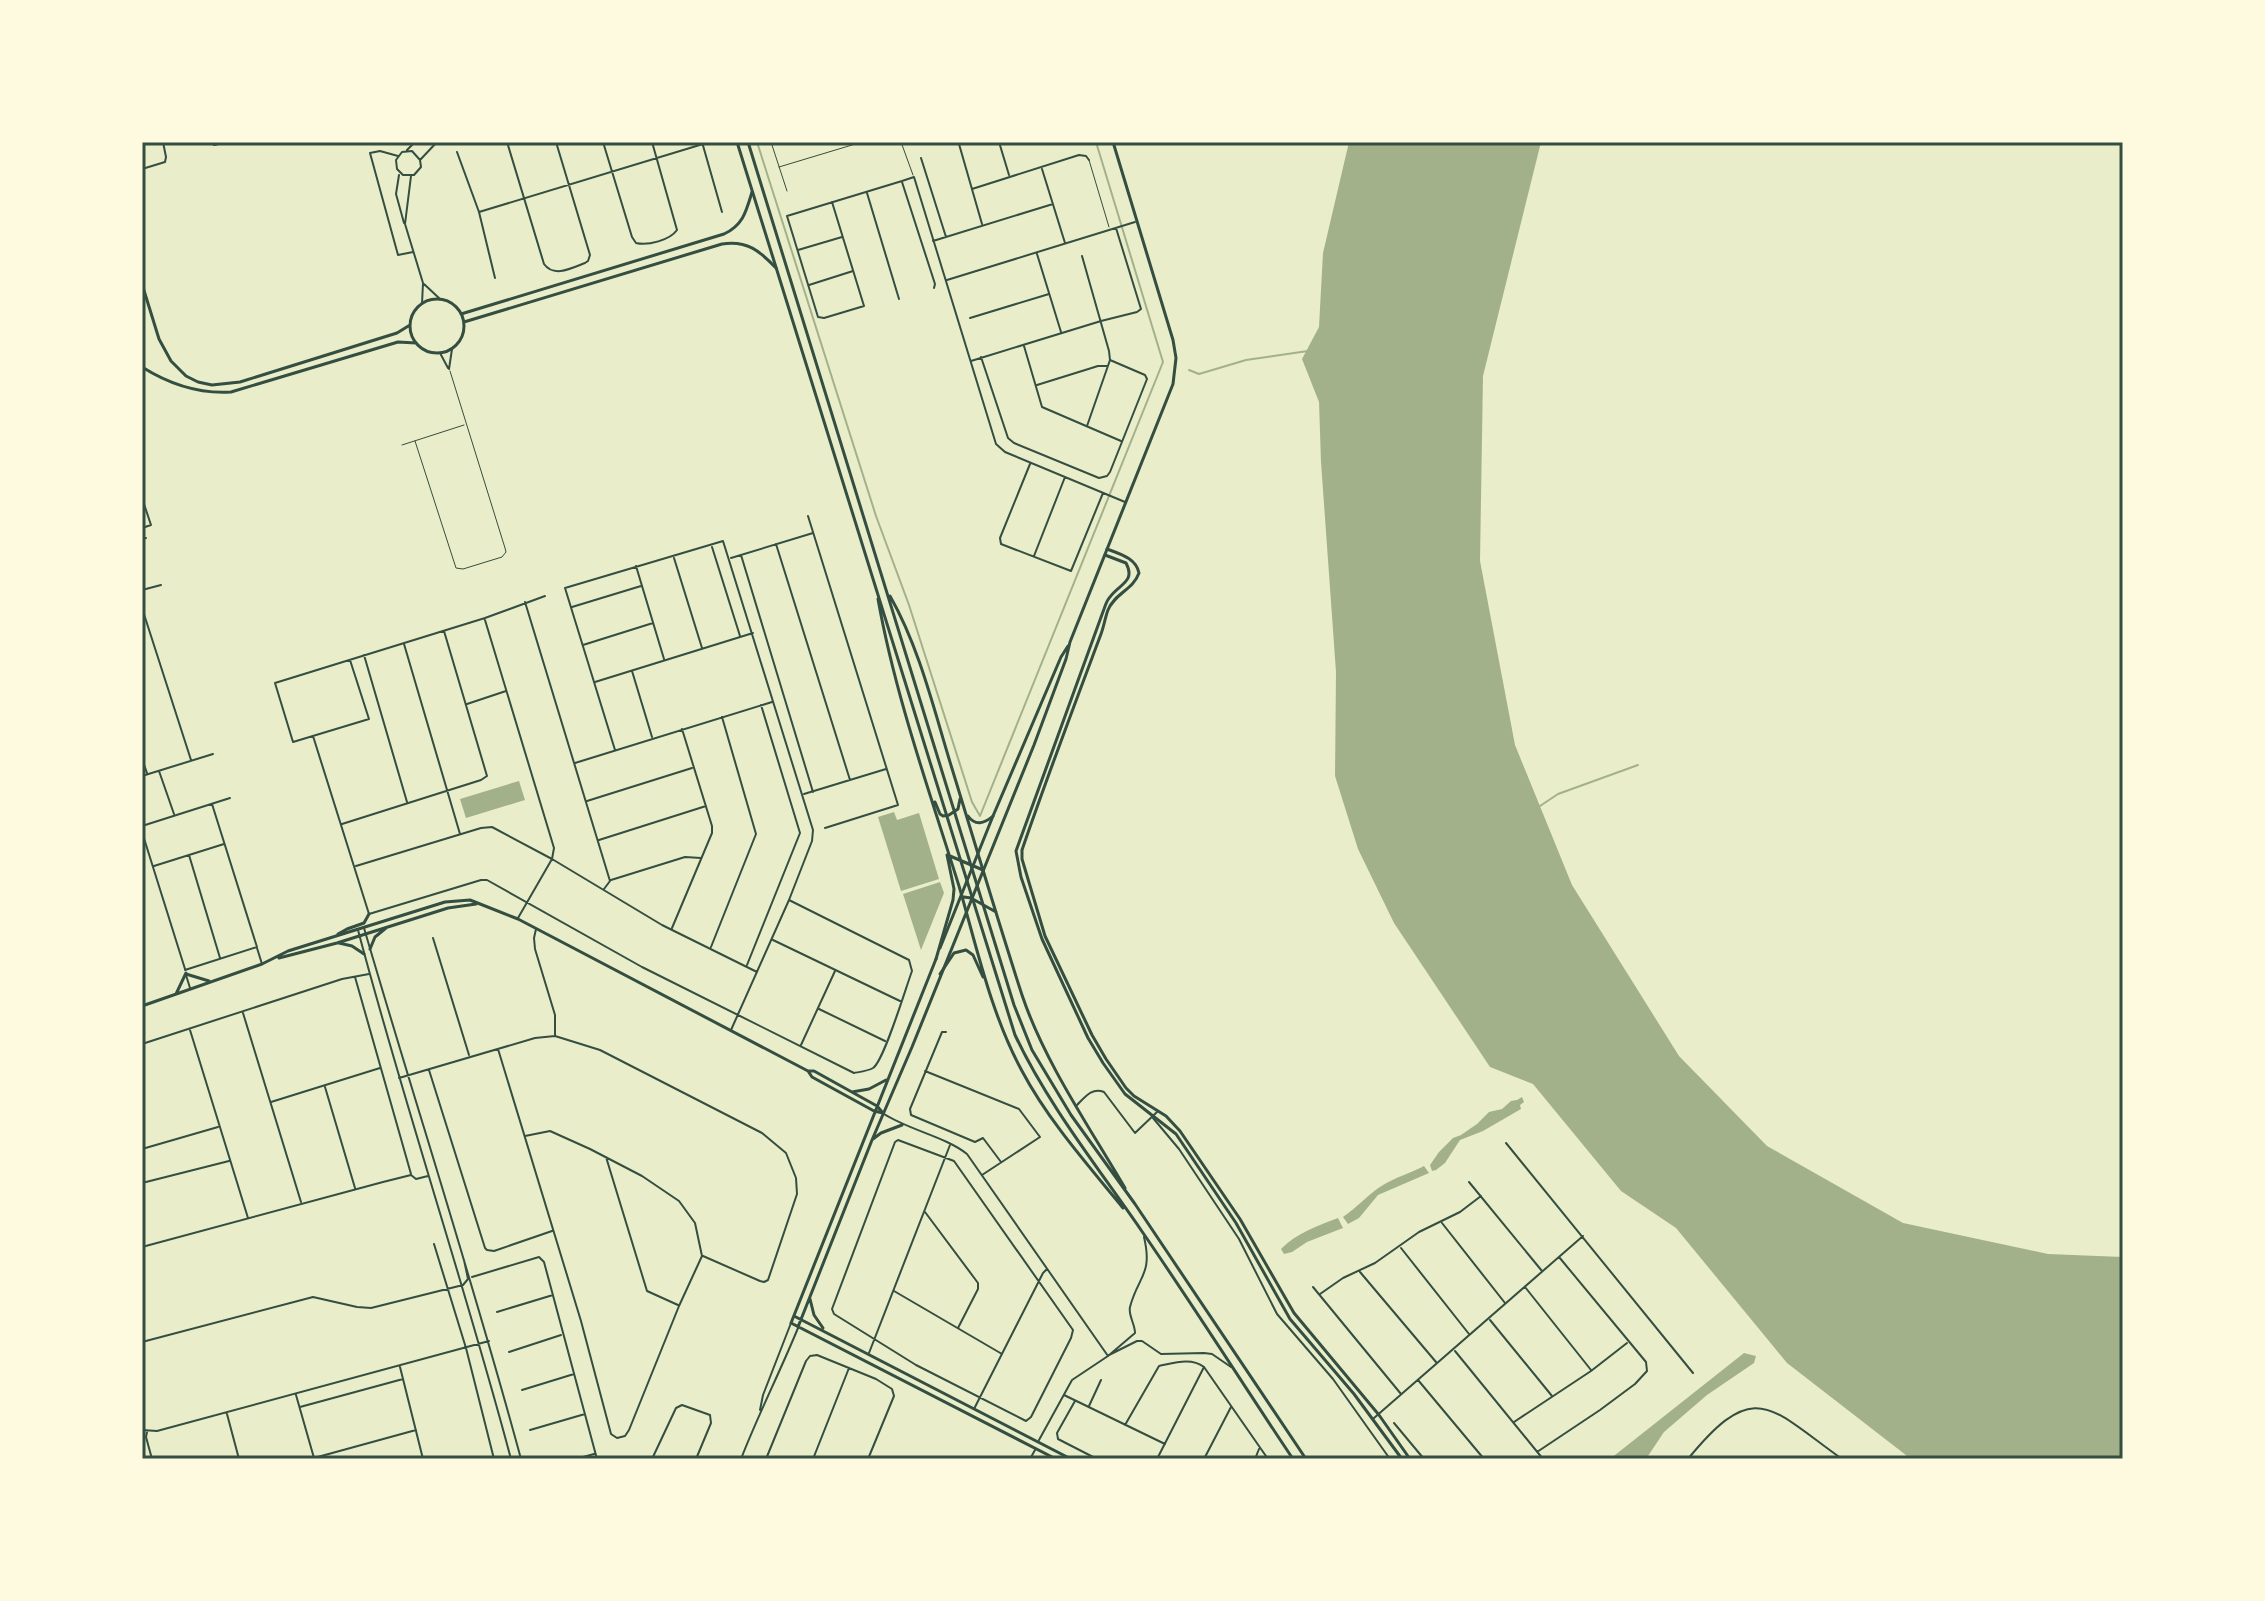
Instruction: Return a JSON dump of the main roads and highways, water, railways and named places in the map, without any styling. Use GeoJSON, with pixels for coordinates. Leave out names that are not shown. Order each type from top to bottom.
{"type":"FeatureCollection","features":[{"type":"Feature","properties":{"kind":"main road"},"geometry":{"type":"LineString","coordinates":[[737,142],[1004,1002],[1025,1055],[1050,1101],[1140,1229],[1293,1459]]}},
{"type":"Feature","properties":{"kind":"main road"},"geometry":{"type":"LineString","coordinates":[[748,142],[1014,1005],[1032,1050],[1085,1136],[1135,1204],[1306,1459]]}},
{"type":"Feature","properties":{"kind":"main road"},"geometry":{"type":"LineString","coordinates":[[798,1327],[1034,745],[1070,642],[1173,384],[1177,367],[1173,340],[1113,142]]}},
{"type":"Feature","properties":{"kind":"main road"},"geometry":{"type":"LineString","coordinates":[[461,314],[724,234],[733,230],[743,219],[752,190]]}},
{"type":"Feature","properties":{"kind":"main road"},"geometry":{"type":"LineString","coordinates":[[464,322],[722,244],[738,242],[747,245],[776,268]]}},
{"type":"Feature","properties":{"kind":"main road"},"geometry":{"type":"LineString","coordinates":[[142,284],[159,339],[171,361],[186,376],[212,385],[240,382],[397,333],[410,325]]}},
{"type":"Feature","properties":{"kind":"main road"},"geometry":{"type":"LineString","coordinates":[[440,299],[454,306],[464,322],[462,337],[452,349],[440,353],[426,351],[416,343],[410,325],[422,304],[440,299]]}},
{"type":"Feature","properties":{"kind":"main road"},"geometry":{"type":"LineString","coordinates":[[142,367],[163,380],[206,393],[231,392],[398,342],[416,343]]}},
{"type":"Feature","properties":{"kind":"main road"},"geometry":{"type":"LineString","coordinates":[[1107,549],[1133,561],[1139,573],[1133,586],[1114,600],[1108,611],[1021,854],[1045,936],[1092,1035],[1126,1088],[1176,1134],[1236,1223],[1290,1319],[1373,1418],[1402,1459]]}},
{"type":"Feature","properties":{"kind":"main road"},"geometry":{"type":"LineString","coordinates":[[1105,555],[1126,563],[1130,571],[1125,584],[1108,599],[1016,855],[1036,925],[1088,1038],[1112,1078],[1125,1094],[1180,1131],[1240,1219],[1294,1313],[1379,1415],[1410,1459]]}},
{"type":"Feature","properties":{"kind":"main road"},"geometry":{"type":"LineString","coordinates":[[876,584],[899,690],[988,987],[1009,1044],[1022,1072],[1071,1144],[1140,1229]]}},
{"type":"Feature","properties":{"kind":"main road"},"geometry":{"type":"LineString","coordinates":[[887,589],[912,644],[1034,1026],[1135,1204]]}},
{"type":"Feature","properties":{"kind":"main road"},"geometry":{"type":"LineString","coordinates":[[1097,629],[1103,631]]}},
{"type":"Feature","properties":{"kind":"main road"},"geometry":{"type":"LineString","coordinates":[[1056,1459],[791,1323],[993,816],[1070,642]]}},
{"type":"Feature","properties":{"kind":"main road"},"geometry":{"type":"LineString","coordinates":[[931,795],[940,814],[949,815],[960,804],[958,788]]}},
{"type":"Feature","properties":{"kind":"main road"},"geometry":{"type":"LineString","coordinates":[[965,813],[977,823],[993,816]]}},
{"type":"Feature","properties":{"kind":"main road"},"geometry":{"type":"LineString","coordinates":[[936,959],[954,889],[941,827]]}},
{"type":"Feature","properties":{"kind":"main road"},"geometry":{"type":"LineString","coordinates":[[949,856],[983,870]]}},
{"type":"Feature","properties":{"kind":"main road"},"geometry":{"type":"LineString","coordinates":[[962,896],[996,912]]}},
{"type":"Feature","properties":{"kind":"main road"},"geometry":{"type":"LineString","coordinates":[[142,1006],[334,936],[456,899],[470,900],[518,919],[730,1031],[808,1071],[814,1071],[877,1106],[883,1113]]}},
{"type":"Feature","properties":{"kind":"main road"},"geometry":{"type":"LineString","coordinates":[[275,959],[454,906],[480,903]]}},
{"type":"Feature","properties":{"kind":"main road"},"geometry":{"type":"LineString","coordinates":[[334,936],[364,923],[369,914]]}},
{"type":"Feature","properties":{"kind":"main road"},"geometry":{"type":"LineString","coordinates":[[370,949],[375,937],[389,926]]}},
{"type":"Feature","properties":{"kind":"main road"},"geometry":{"type":"LineString","coordinates":[[337,943],[352,946],[364,954]]}},
{"type":"Feature","properties":{"kind":"main road"},"geometry":{"type":"LineString","coordinates":[[940,974],[954,953],[966,950],[973,955],[988,987]]}},
{"type":"Feature","properties":{"kind":"main road"},"geometry":{"type":"LineString","coordinates":[[176,994],[186,972],[201,980],[215,981]]}},
{"type":"Feature","properties":{"kind":"main road"},"geometry":{"type":"LineString","coordinates":[[808,1071],[812,1077],[883,1113]]}},
{"type":"Feature","properties":{"kind":"main road"},"geometry":{"type":"LineString","coordinates":[[852,1092],[869,1089],[887,1080]]}},
{"type":"Feature","properties":{"kind":"main road"},"geometry":{"type":"LineString","coordinates":[[872,1140],[902,1125]]}},
{"type":"Feature","properties":{"kind":"main road"},"geometry":{"type":"LineString","coordinates":[[1258,1263],[1264,1260]]}},
{"type":"Feature","properties":{"kind":"main road"},"geometry":{"type":"LineString","coordinates":[[810,1299],[814,1315],[825,1331]]}},
{"type":"Feature","properties":{"kind":"main road"},"geometry":{"type":"LineString","coordinates":[[1290,1319],[1294,1313]]}},
{"type":"Feature","properties":{"kind":"main road"},"geometry":{"type":"LineString","coordinates":[[794,1316],[1071,1459]]}},
{"type":"Feature","properties":{"kind":"waterway"},"geometry":{"type":"LineString","coordinates":[[757,142],[876,516],[909,605],[972,802],[980,816],[1163,362],[1096,142]]}},
{"type":"Feature","properties":{"kind":"waterway"},"geometry":{"type":"LineString","coordinates":[[1189,370],[1199,374],[1246,360],[1308,351]]}},
{"type":"Feature","properties":{"kind":"waterway"},"geometry":{"type":"LineString","coordinates":[[1540,806],[1558,794],[1638,765]]}}]}
